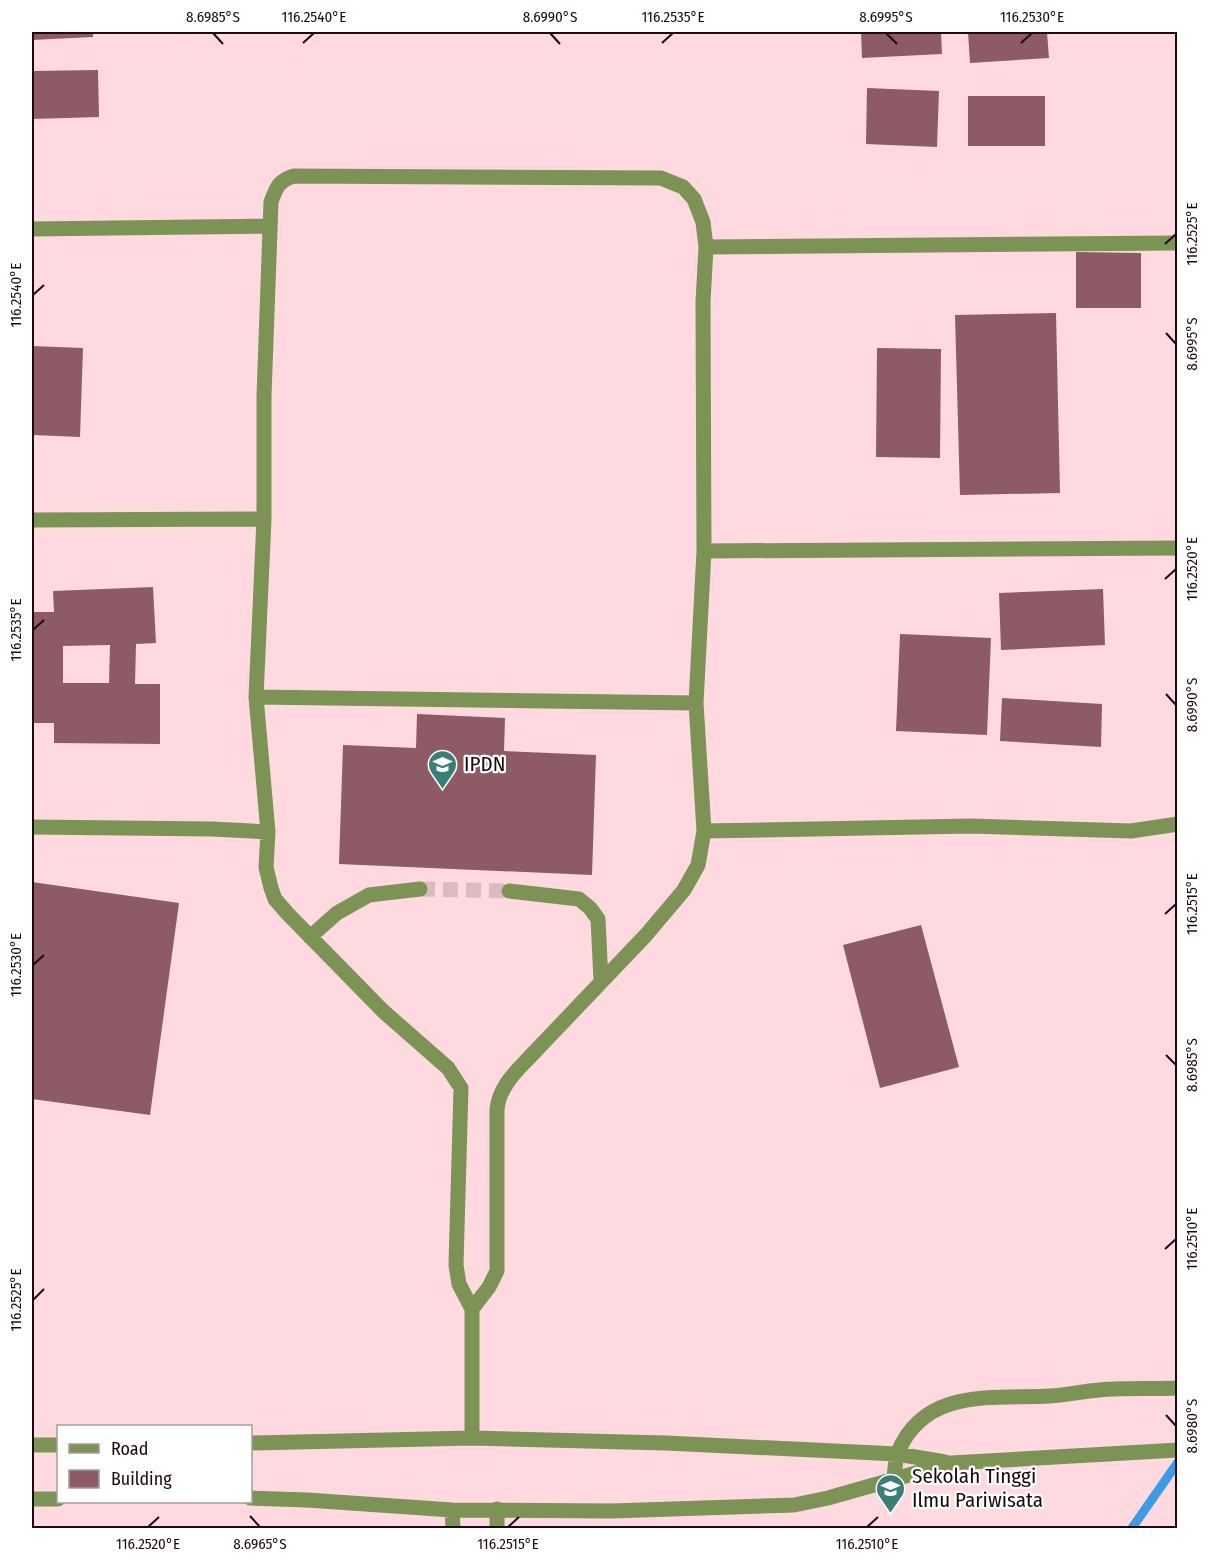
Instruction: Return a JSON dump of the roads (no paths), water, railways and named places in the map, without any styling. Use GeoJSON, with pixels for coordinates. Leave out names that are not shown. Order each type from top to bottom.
{"type":"FeatureCollection","features":[{"type":"Feature","properties":{"kind":"street"},"geometry":{"type":"LineString","coordinates":[[472,1309],[489,1287],[497,1270],[497,1102],[510,1078],[646,934],[684,890],[698,865],[704,831],[696,703],[704,551],[703,302],[706,247],[704,222],[694,200],[682,187],[661,178],[294,176],[284,178],[276,188],[270,202],[264,396],[264,519],[256,697],[268,832],[267,867],[275,898],[383,1011],[448,1068],[461,1088],[456,1265],[459,1284],[472,1309],[472,1438]]}},
{"type":"Feature","properties":{"kind":"street"},"geometry":{"type":"LineString","coordinates":[[32,229],[270,226]]}},
{"type":"Feature","properties":{"kind":"street"},"geometry":{"type":"LineString","coordinates":[[706,247],[1178,243]]}},
{"type":"Feature","properties":{"kind":"street"},"geometry":{"type":"LineString","coordinates":[[32,520],[264,519]]}},
{"type":"Feature","properties":{"kind":"street"},"geometry":{"type":"LineString","coordinates":[[704,551],[1178,548]]}},
{"type":"Feature","properties":{"kind":"street"},"geometry":{"type":"LineString","coordinates":[[256,697],[696,703]]}},
{"type":"Feature","properties":{"kind":"street"},"geometry":{"type":"LineString","coordinates":[[704,831],[971,826],[1131,831],[1178,824]]}},
{"type":"Feature","properties":{"kind":"street"},"geometry":{"type":"LineString","coordinates":[[32,827],[212,829],[268,832]]}},
{"type":"Feature","properties":{"kind":"street"},"geometry":{"type":"LineString","coordinates":[[310,937],[337,913],[369,895],[420,889]]}},
{"type":"Feature","properties":{"kind":"street"},"geometry":{"type":"LineString","coordinates":[[509,891],[579,899],[590,908],[598,919],[601,981]]}},
{"type":"Feature","properties":{"kind":"street"},"geometry":{"type":"LineString","coordinates":[[894,1479],[897,1454],[916,1424],[939,1408],[967,1399],[992,1396],[1050,1396],[1113,1389],[1178,1388]]}},
{"type":"Feature","properties":{"kind":"street"},"geometry":{"type":"LineString","coordinates":[[252,1443],[472,1438],[666,1443],[897,1454],[951,1463]]}},
{"type":"Feature","properties":{"kind":"street"},"geometry":{"type":"LineString","coordinates":[[32,1445],[57,1445]]}},
{"type":"Feature","properties":{"kind":"street"},"geometry":{"type":"LineString","coordinates":[[252,1498],[452,1510],[611,1511],[794,1505],[828,1498],[951,1463],[1178,1450]]}},
{"type":"Feature","properties":{"kind":"street"},"geometry":{"type":"LineString","coordinates":[[32,1499],[57,1499]]}},
{"type":"Feature","properties":{"kind":"street"},"geometry":{"type":"LineString","coordinates":[[497,1509],[497,1528]]}},
{"type":"Feature","properties":{"kind":"street"},"geometry":{"type":"LineString","coordinates":[[452,1510],[453,1528]]}},
{"type":"Feature","properties":{"kind":"waterway"},"geometry":{"type":"LineString","coordinates":[[1132,1528],[1178,1462]]}},
{"type":"Feature","properties":{"kind":"tunnel"},"geometry":{"type":"LineString","coordinates":[[420,889],[509,891]]}},
{"type":"Feature","properties":{"kind":"place","name":"IPDN"},"geometry":{"type":"Point","coordinates":[443,790]}},
{"type":"Feature","properties":{"kind":"place","name":"Sekolah Tinggi Ilmu Pariwisata"},"geometry":{"type":"Point","coordinates":[891,1514]}}]}
